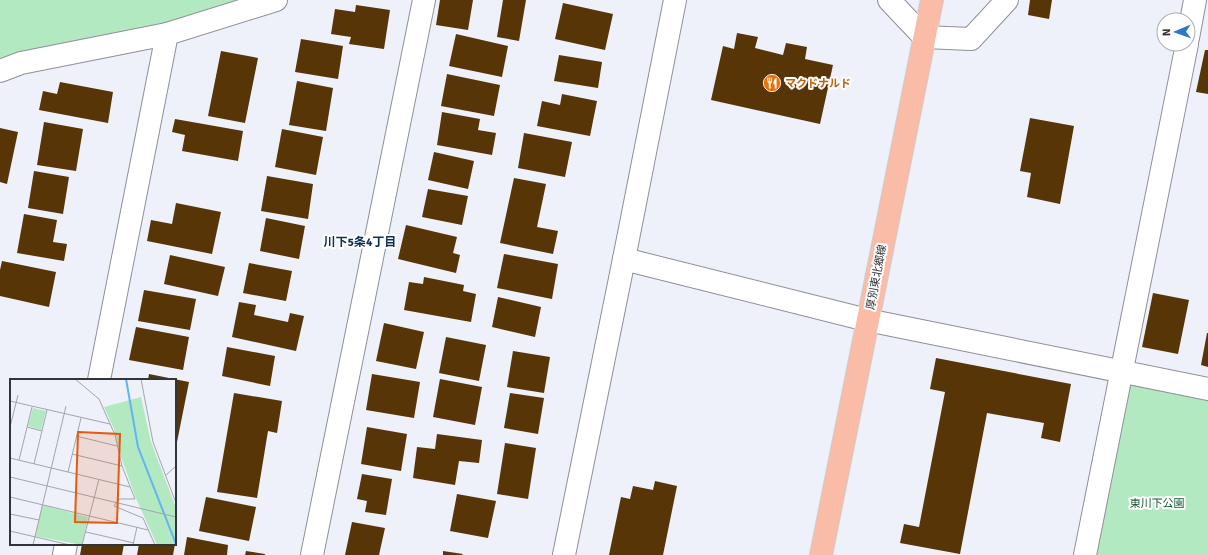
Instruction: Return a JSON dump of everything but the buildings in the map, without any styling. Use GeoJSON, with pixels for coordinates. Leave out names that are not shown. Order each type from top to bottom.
{"type":"FeatureCollection","features":[{"type":"Feature","properties":{"kind":"main road","name":"厚別東北郷線"},"geometry":{"type":"LineString","coordinates":[[821,555],[932,0]]}},
{"type":"Feature","properties":{"kind":"street"},"geometry":{"type":"LineString","coordinates":[[0,72],[21,63],[168,34],[276,0]]}},
{"type":"Feature","properties":{"kind":"street"},"geometry":{"type":"LineString","coordinates":[[312,555],[424,0]]}},
{"type":"Feature","properties":{"kind":"street"},"geometry":{"type":"LineString","coordinates":[[564,555],[675,0]]}},
{"type":"Feature","properties":{"kind":"street"},"geometry":{"type":"LineString","coordinates":[[889,0],[924,37],[971,39],[1006,0]]}},
{"type":"Feature","properties":{"kind":"street"},"geometry":{"type":"LineString","coordinates":[[1193,12],[1196,0]]}},
{"type":"Feature","properties":{"kind":"street"},"geometry":{"type":"LineString","coordinates":[[99,379],[168,34]]}},
{"type":"Feature","properties":{"kind":"street"},"geometry":{"type":"LineString","coordinates":[[1085,555],[1123,372],[1185,52]]}},
{"type":"Feature","properties":{"kind":"street"},"geometry":{"type":"LineString","coordinates":[[624,259],[867,320],[1208,389]]}},
{"type":"Feature","properties":{"kind":"street"},"geometry":{"type":"LineString","coordinates":[[64,555],[66,545]]}},
{"type":"Feature","properties":{"kind":"green space"},"geometry":{"type":"Polygon","coordinates":[[[0,0],[243,0],[201,16],[0,60],[0,0]]]}},
{"type":"Feature","properties":{"kind":"green space","name":"東川下公園"},"geometry":{"type":"Polygon","coordinates":[[[1129,385],[1208,401],[1208,555],[1094,555],[1129,385]]]}},
{"type":"Feature","properties":{"kind":"place","name":"マクドナルド"},"geometry":{"type":"Point","coordinates":[772,83]}},
{"type":"Feature","properties":{"kind":"district","name":"川下5条4丁目"},"geometry":{"type":"Point","coordinates":[360,242]}}]}
